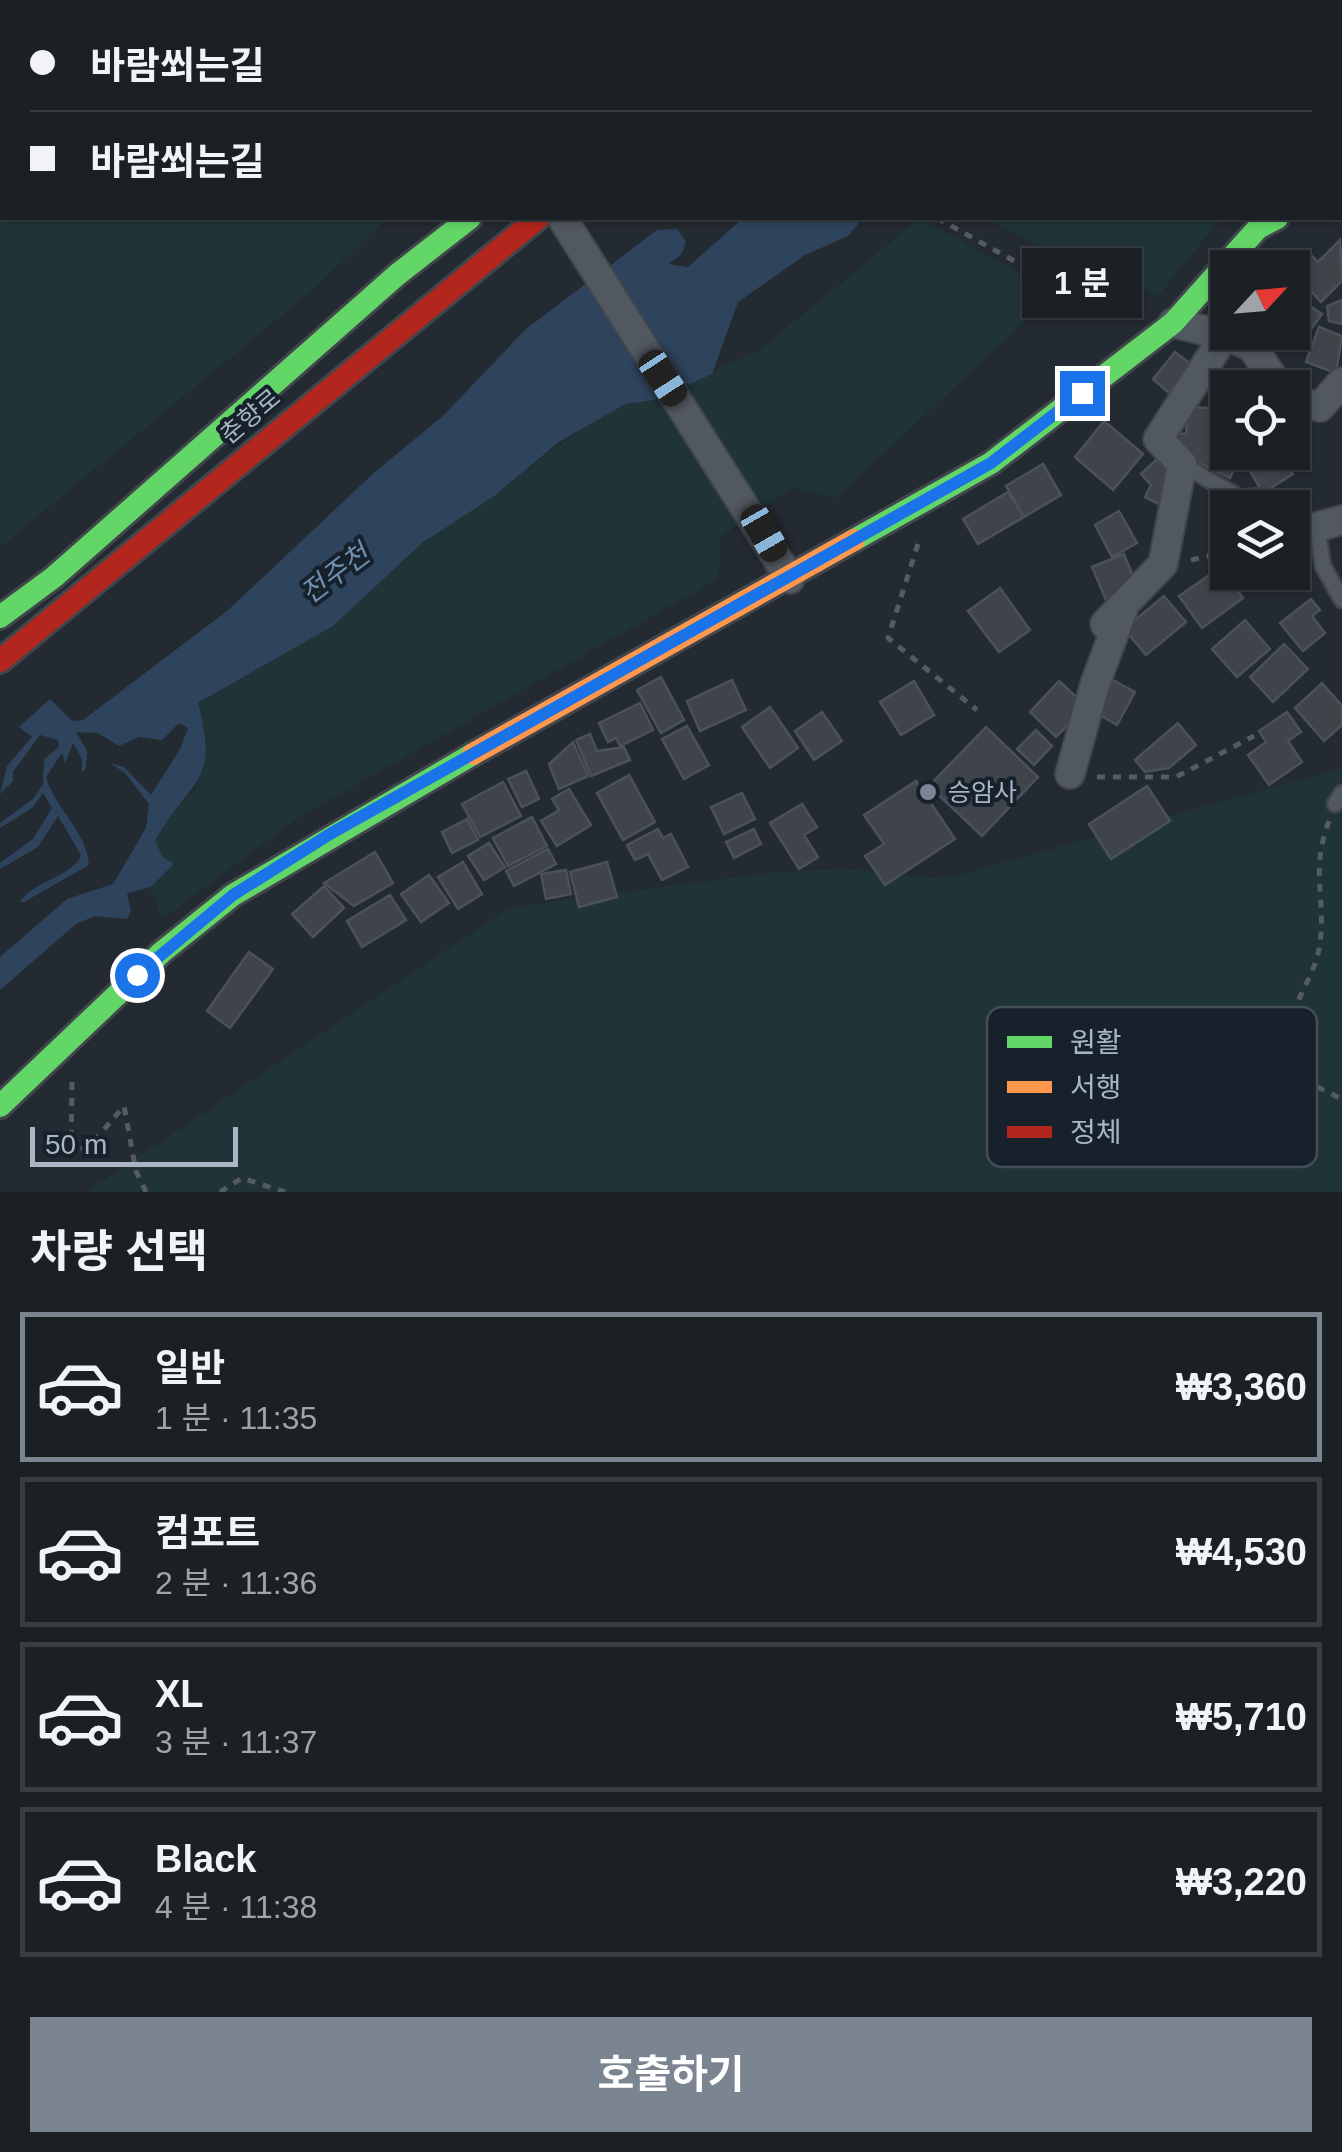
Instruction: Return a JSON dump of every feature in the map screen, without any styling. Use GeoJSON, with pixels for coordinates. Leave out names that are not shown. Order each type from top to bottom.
{"type":"FeatureCollection","features":[{"type":"Feature","properties":{"kind":"street","name":"춘향로"},"geometry":{"type":"LineString","coordinates":[[0,617],[54,577],[398,274],[467,220]]}},
{"type":"Feature","properties":{"kind":"street","name":"춘향로"},"geometry":{"type":"LineString","coordinates":[[0,660],[531,220]]}},
{"type":"Feature","properties":{"kind":"street"},"geometry":{"type":"LineString","coordinates":[[0,1106],[162,952],[233,895],[330,834],[991,463],[1173,323],[1258,228],[1274,220]]}},
{"type":"Feature","properties":{"kind":"street"},"geometry":{"type":"LineString","coordinates":[[568,228],[790,579]]}},
{"type":"Feature","properties":{"kind":"street"},"geometry":{"type":"LineString","coordinates":[[398,274],[395,247],[405,236]]}},
{"type":"Feature","properties":{"kind":"street"},"geometry":{"type":"LineString","coordinates":[[1173,323],[1210,332]]}},
{"type":"Feature","properties":{"kind":"street"},"geometry":{"type":"LineString","coordinates":[[1105,624],[1163,564],[1182,464],[1158,439],[1215,350]]}},
{"type":"Feature","properties":{"kind":"street"},"geometry":{"type":"LineString","coordinates":[[1310,404],[1320,407],[1342,382]]}},
{"type":"Feature","properties":{"kind":"street"},"geometry":{"type":"LineString","coordinates":[[1070,774],[1095,684],[1126,603]]}},
{"type":"Feature","properties":{"kind":"lane"},"geometry":{"type":"LineString","coordinates":[[1182,464],[1226,490]]}},
{"type":"Feature","properties":{"kind":"lane"},"geometry":{"type":"LineString","coordinates":[[1330,524],[1323,566],[1342,600]]}},
{"type":"Feature","properties":{"kind":"path"},"geometry":{"type":"LineString","coordinates":[[941,220],[1036,273],[1173,323]]}},
{"type":"Feature","properties":{"kind":"path"},"geometry":{"type":"LineString","coordinates":[[933,497],[888,638],[976,710]]}},
{"type":"Feature","properties":{"kind":"path"},"geometry":{"type":"LineString","coordinates":[[1163,564],[1210,554]]}},
{"type":"Feature","properties":{"kind":"path"},"geometry":{"type":"LineString","coordinates":[[1070,774],[1135,780],[1176,777],[1254,736]]}},
{"type":"Feature","properties":{"kind":"path"},"geometry":{"type":"LineString","coordinates":[[1296,1007],[1320,943],[1318,848],[1338,799]]}},
{"type":"Feature","properties":{"kind":"path"},"geometry":{"type":"LineString","coordinates":[[72,1036],[71,1152],[90,1147],[124,1106],[136,1170],[146,1192]]}},
{"type":"Feature","properties":{"kind":"path"},"geometry":{"type":"LineString","coordinates":[[1317,1084],[1342,1100]]}},
{"type":"Feature","properties":{"kind":"path"},"geometry":{"type":"LineString","coordinates":[[220,1192],[242,1178],[284,1192]]}},
{"type":"Feature","properties":{"kind":"green space"},"geometry":{"type":"Polygon","coordinates":[[[0,220],[385,220],[315,288],[0,547],[0,220]]]}},
{"type":"Feature","properties":{"kind":"green space"},"geometry":{"type":"Polygon","coordinates":[[[918,220],[1055,293],[836,498],[792,488],[720,537],[719,578],[298,818],[162,919],[151,888],[174,865],[163,857],[155,841],[170,814],[196,789],[207,735],[198,704],[333,626],[422,543],[603,414],[625,404],[654,400],[761,349],[918,220]]]}},
{"type":"Feature","properties":{"kind":"green space"},"geometry":{"type":"Polygon","coordinates":[[[990,220],[1219,220],[1158,296],[1117,277],[1101,278],[990,220]]]}},
{"type":"Feature","properties":{"kind":"green space"},"geometry":{"type":"Polygon","coordinates":[[[1342,768],[1342,1192],[86,1192],[509,908],[767,873],[842,869],[944,879],[1342,768]]]}},
{"type":"Feature","properties":{"kind":"water","name":"전주천"},"geometry":{"type":"Polygon","coordinates":[[[741,220],[861,220],[848,236],[805,255],[738,302],[712,374],[654,400],[625,404],[559,442],[494,496],[422,543],[333,626],[198,703],[206,751],[203,767],[155,841],[163,857],[174,864],[151,887],[127,893],[131,911],[127,919],[95,916],[76,924],[0,990],[0,957],[67,899],[113,884],[146,828],[149,804],[125,773],[110,763],[124,767],[151,795],[180,749],[188,728],[179,723],[162,740],[139,737],[119,746],[98,733],[76,732],[87,751],[86,768],[82,773],[82,759],[73,743],[65,763],[62,753],[46,777],[83,841],[89,865],[20,902],[34,888],[70,869],[81,855],[58,816],[38,847],[0,869],[0,863],[33,839],[52,808],[43,793],[32,808],[0,828],[0,823],[33,799],[43,784],[44,759],[59,747],[58,740],[40,735],[13,772],[13,781],[0,794],[7,766],[32,737],[19,727],[50,699],[72,721],[83,720],[227,611],[376,471],[443,416],[526,329],[657,230],[677,229],[686,242],[681,255],[668,264],[688,267],[741,220]]]}},
{"type":"Feature","properties":{"kind":"building"},"geometry":{"type":"Polygon","coordinates":[[[1340,240],[1342,281],[1321,302],[1310,290],[1310,254],[1318,262],[1340,240]]]}},
{"type":"Feature","properties":{"kind":"building"},"geometry":{"type":"Polygon","coordinates":[[[1342,300],[1342,324],[1329,321],[1327,306],[1342,300]]]}},
{"type":"Feature","properties":{"kind":"building"},"geometry":{"type":"Polygon","coordinates":[[[1310,306],[1322,314],[1310,330],[1310,306]]]}},
{"type":"Feature","properties":{"kind":"building"},"geometry":{"type":"Polygon","coordinates":[[[1319,327],[1342,336],[1336,373],[1306,362],[1319,327]]]}},
{"type":"Feature","properties":{"kind":"building"},"geometry":{"type":"Polygon","coordinates":[[[1175,352],[1192,365],[1169,393],[1153,379],[1175,352]]]}},
{"type":"Feature","properties":{"kind":"building"},"geometry":{"type":"Polygon","coordinates":[[[1188,407],[1210,408],[1210,469],[1171,450],[1172,433],[1186,434],[1188,407]]]}},
{"type":"Feature","properties":{"kind":"building"},"geometry":{"type":"Polygon","coordinates":[[[1104,421],[1143,454],[1113,490],[1075,457],[1104,421]]]}},
{"type":"Feature","properties":{"kind":"building"},"geometry":{"type":"Polygon","coordinates":[[[1157,459],[1171,474],[1170,495],[1160,505],[1145,497],[1151,485],[1141,474],[1157,459]]]}},
{"type":"Feature","properties":{"kind":"building"},"geometry":{"type":"Polygon","coordinates":[[[1043,464],[1061,495],[1024,517],[1006,486],[1043,464]]]}},
{"type":"Feature","properties":{"kind":"building"},"geometry":{"type":"Polygon","coordinates":[[[1213,470],[1234,470],[1230,478],[1213,470]]]}},
{"type":"Feature","properties":{"kind":"building"},"geometry":{"type":"Polygon","coordinates":[[[1249,470],[1290,470],[1293,474],[1268,490],[1261,490],[1249,470]]]}},
{"type":"Feature","properties":{"kind":"building"},"geometry":{"type":"Polygon","coordinates":[[[1008,492],[1024,517],[978,544],[963,519],[1008,492]]]}},
{"type":"Feature","properties":{"kind":"building"},"geometry":{"type":"Polygon","coordinates":[[[1119,511],[1137,543],[1112,557],[1095,525],[1119,511]]]}},
{"type":"Feature","properties":{"kind":"building"},"geometry":{"type":"Polygon","coordinates":[[[1124,554],[1137,586],[1106,600],[1092,567],[1124,554]]]}},
{"type":"Feature","properties":{"kind":"building"},"geometry":{"type":"Polygon","coordinates":[[[1210,575],[1210,590],[1237,590],[1243,598],[1202,628],[1179,596],[1210,575]]]}},
{"type":"Feature","properties":{"kind":"building"},"geometry":{"type":"Polygon","coordinates":[[[1000,588],[1030,630],[999,652],[968,611],[1000,588]]]}},
{"type":"Feature","properties":{"kind":"building"},"geometry":{"type":"Polygon","coordinates":[[[1164,596],[1186,622],[1146,655],[1124,629],[1164,596]]]}},
{"type":"Feature","properties":{"kind":"building"},"geometry":{"type":"Polygon","coordinates":[[[1311,599],[1320,610],[1312,616],[1325,633],[1303,651],[1280,623],[1311,599]]]}},
{"type":"Feature","properties":{"kind":"building"},"geometry":{"type":"Polygon","coordinates":[[[1245,620],[1270,649],[1237,677],[1212,649],[1245,620]]]}},
{"type":"Feature","properties":{"kind":"building"},"geometry":{"type":"Polygon","coordinates":[[[1284,644],[1308,669],[1273,702],[1250,677],[1284,644]]]}},
{"type":"Feature","properties":{"kind":"building"},"geometry":{"type":"Polygon","coordinates":[[[661,677],[684,720],[661,733],[637,690],[661,677]]]}},
{"type":"Feature","properties":{"kind":"building"},"geometry":{"type":"Polygon","coordinates":[[[1111,679],[1135,692],[1117,725],[1093,711],[1111,679]]]}},
{"type":"Feature","properties":{"kind":"building"},"geometry":{"type":"Polygon","coordinates":[[[732,680],[746,710],[700,731],[687,701],[732,680]]]}},
{"type":"Feature","properties":{"kind":"building"},"geometry":{"type":"Polygon","coordinates":[[[914,681],[934,715],[901,735],[880,702],[914,681]]]}},
{"type":"Feature","properties":{"kind":"building"},"geometry":{"type":"Polygon","coordinates":[[[1059,681],[1086,706],[1056,737],[1030,712],[1059,681]]]}},
{"type":"Feature","properties":{"kind":"building"},"geometry":{"type":"Polygon","coordinates":[[[1322,683],[1342,706],[1342,725],[1324,741],[1295,708],[1322,683]]]}},
{"type":"Feature","properties":{"kind":"building"},"geometry":{"type":"Polygon","coordinates":[[[640,703],[653,730],[620,746],[616,738],[608,742],[599,723],[640,703]]]}},
{"type":"Feature","properties":{"kind":"building"},"geometry":{"type":"Polygon","coordinates":[[[770,707],[798,748],[770,768],[742,727],[770,707]]]}},
{"type":"Feature","properties":{"kind":"building"},"geometry":{"type":"Polygon","coordinates":[[[822,712],[842,741],[814,760],[795,731],[822,712]]]}},
{"type":"Feature","properties":{"kind":"building"},"geometry":{"type":"Polygon","coordinates":[[[1287,712],[1301,732],[1288,741],[1302,762],[1269,785],[1248,755],[1266,742],[1259,731],[1287,712]]]}},
{"type":"Feature","properties":{"kind":"building"},"geometry":{"type":"Polygon","coordinates":[[[1178,723],[1196,745],[1169,768],[1145,772],[1135,760],[1178,723]]]}},
{"type":"Feature","properties":{"kind":"building"},"geometry":{"type":"Polygon","coordinates":[[[687,726],[709,765],[684,779],[662,739],[687,726]]]}},
{"type":"Feature","properties":{"kind":"building"},"geometry":{"type":"Polygon","coordinates":[[[986,727],[1038,777],[982,836],[929,786],[986,727]]]}},
{"type":"Feature","properties":{"kind":"building"},"geometry":{"type":"Polygon","coordinates":[[[1036,730],[1052,746],[1034,765],[1017,749],[1036,730]]]}},
{"type":"Feature","properties":{"kind":"building"},"geometry":{"type":"Polygon","coordinates":[[[590,734],[597,751],[624,747],[630,760],[591,776],[576,740],[590,734]]]}},
{"type":"Feature","properties":{"kind":"building"},"geometry":{"type":"Polygon","coordinates":[[[573,742],[588,776],[559,789],[549,764],[573,742]]]}},
{"type":"Feature","properties":{"kind":"building"},"geometry":{"type":"Polygon","coordinates":[[[526,771],[539,799],[522,807],[508,779],[526,771]]]}},
{"type":"Feature","properties":{"kind":"building"},"geometry":{"type":"Polygon","coordinates":[[[629,775],[655,822],[623,840],[597,793],[629,775]]]}},
{"type":"Feature","properties":{"kind":"building"},"geometry":{"type":"Polygon","coordinates":[[[916,781],[955,839],[885,885],[865,856],[884,844],[864,815],[916,781]]]}},
{"type":"Feature","properties":{"kind":"building"},"geometry":{"type":"Polygon","coordinates":[[[503,782],[521,816],[480,837],[462,804],[503,782]]]}},
{"type":"Feature","properties":{"kind":"building"},"geometry":{"type":"Polygon","coordinates":[[[1147,786],[1170,821],[1111,859],[1089,824],[1147,786]]]}},
{"type":"Feature","properties":{"kind":"building"},"geometry":{"type":"Polygon","coordinates":[[[569,789],[591,825],[557,846],[541,821],[559,810],[552,799],[569,789]]]}},
{"type":"Feature","properties":{"kind":"building"},"geometry":{"type":"Polygon","coordinates":[[[742,793],[755,819],[724,834],[711,807],[742,793]]]}},
{"type":"Feature","properties":{"kind":"building"},"geometry":{"type":"Polygon","coordinates":[[[802,804],[817,827],[804,835],[818,857],[799,869],[770,823],[802,804]]]}},
{"type":"Feature","properties":{"kind":"building"},"geometry":{"type":"Polygon","coordinates":[[[532,817],[547,846],[508,866],[493,838],[532,817]]]}},
{"type":"Feature","properties":{"kind":"building"},"geometry":{"type":"Polygon","coordinates":[[[467,819],[478,840],[452,853],[442,832],[467,819]]]}},
{"type":"Feature","properties":{"kind":"building"},"geometry":{"type":"Polygon","coordinates":[[[658,829],[663,838],[671,834],[688,867],[662,880],[648,854],[635,860],[627,845],[658,829]]]}},
{"type":"Feature","properties":{"kind":"building"},"geometry":{"type":"Polygon","coordinates":[[[754,829],[761,844],[734,858],[726,842],[754,829]]]}},
{"type":"Feature","properties":{"kind":"building"},"geometry":{"type":"Polygon","coordinates":[[[489,843],[505,867],[484,880],[468,856],[489,843]]]}},
{"type":"Feature","properties":{"kind":"building"},"geometry":{"type":"Polygon","coordinates":[[[548,849],[556,864],[514,886],[506,871],[548,849]]]}},
{"type":"Feature","properties":{"kind":"building"},"geometry":{"type":"Polygon","coordinates":[[[375,852],[393,883],[354,906],[324,883],[375,852]]]}},
{"type":"Feature","properties":{"kind":"building"},"geometry":{"type":"Polygon","coordinates":[[[463,862],[482,894],[458,909],[438,877],[463,862]]]}},
{"type":"Feature","properties":{"kind":"building"},"geometry":{"type":"Polygon","coordinates":[[[607,862],[617,897],[579,907],[570,872],[607,862]]]}},
{"type":"Feature","properties":{"kind":"building"},"geometry":{"type":"Polygon","coordinates":[[[566,870],[571,894],[546,899],[541,874],[566,870]]]}},
{"type":"Feature","properties":{"kind":"building"},"geometry":{"type":"Polygon","coordinates":[[[429,875],[449,903],[421,922],[401,894],[429,875]]]}},
{"type":"Feature","properties":{"kind":"building"},"geometry":{"type":"Polygon","coordinates":[[[324,886],[344,908],[313,937],[292,914],[324,886]]]}},
{"type":"Feature","properties":{"kind":"building"},"geometry":{"type":"Polygon","coordinates":[[[390,895],[406,920],[362,947],[347,921],[390,895]]]}},
{"type":"Feature","properties":{"kind":"building"},"geometry":{"type":"Polygon","coordinates":[[[249,952],[273,969],[230,1028],[207,1011],[249,952]]]}},
{"type":"Feature","properties":{"kind":"traffic: fast"},"geometry":{"type":"LineString","coordinates":[[0,617],[54,577],[398,274],[467,220]]}},
{"type":"Feature","properties":{"kind":"traffic: fast"},"geometry":{"type":"LineString","coordinates":[[854,540],[991,463],[1173,323],[1258,228],[1273,220]]}},
{"type":"Feature","properties":{"kind":"traffic: fast"},"geometry":{"type":"LineString","coordinates":[[0,1106],[162,952],[233,895],[473,754]]}},
{"type":"Feature","properties":{"kind":"traffic: slow"},"geometry":{"type":"LineString","coordinates":[[473,754],[854,540]]}},
{"type":"Feature","properties":{"kind":"traffic: jam"},"geometry":{"type":"LineString","coordinates":[[0,661],[536,220]]}},
{"type":"Feature","properties":{"kind":"place","name":"승암사"},"geometry":{"type":"Point","coordinates":[928,792]}},
{"type":"Feature","properties":{"kind":"route"},"geometry":{"type":"LineString","coordinates":[[137,975],[233,895],[330,834],[525,728],[991,463],[1082,393]]}}]}
